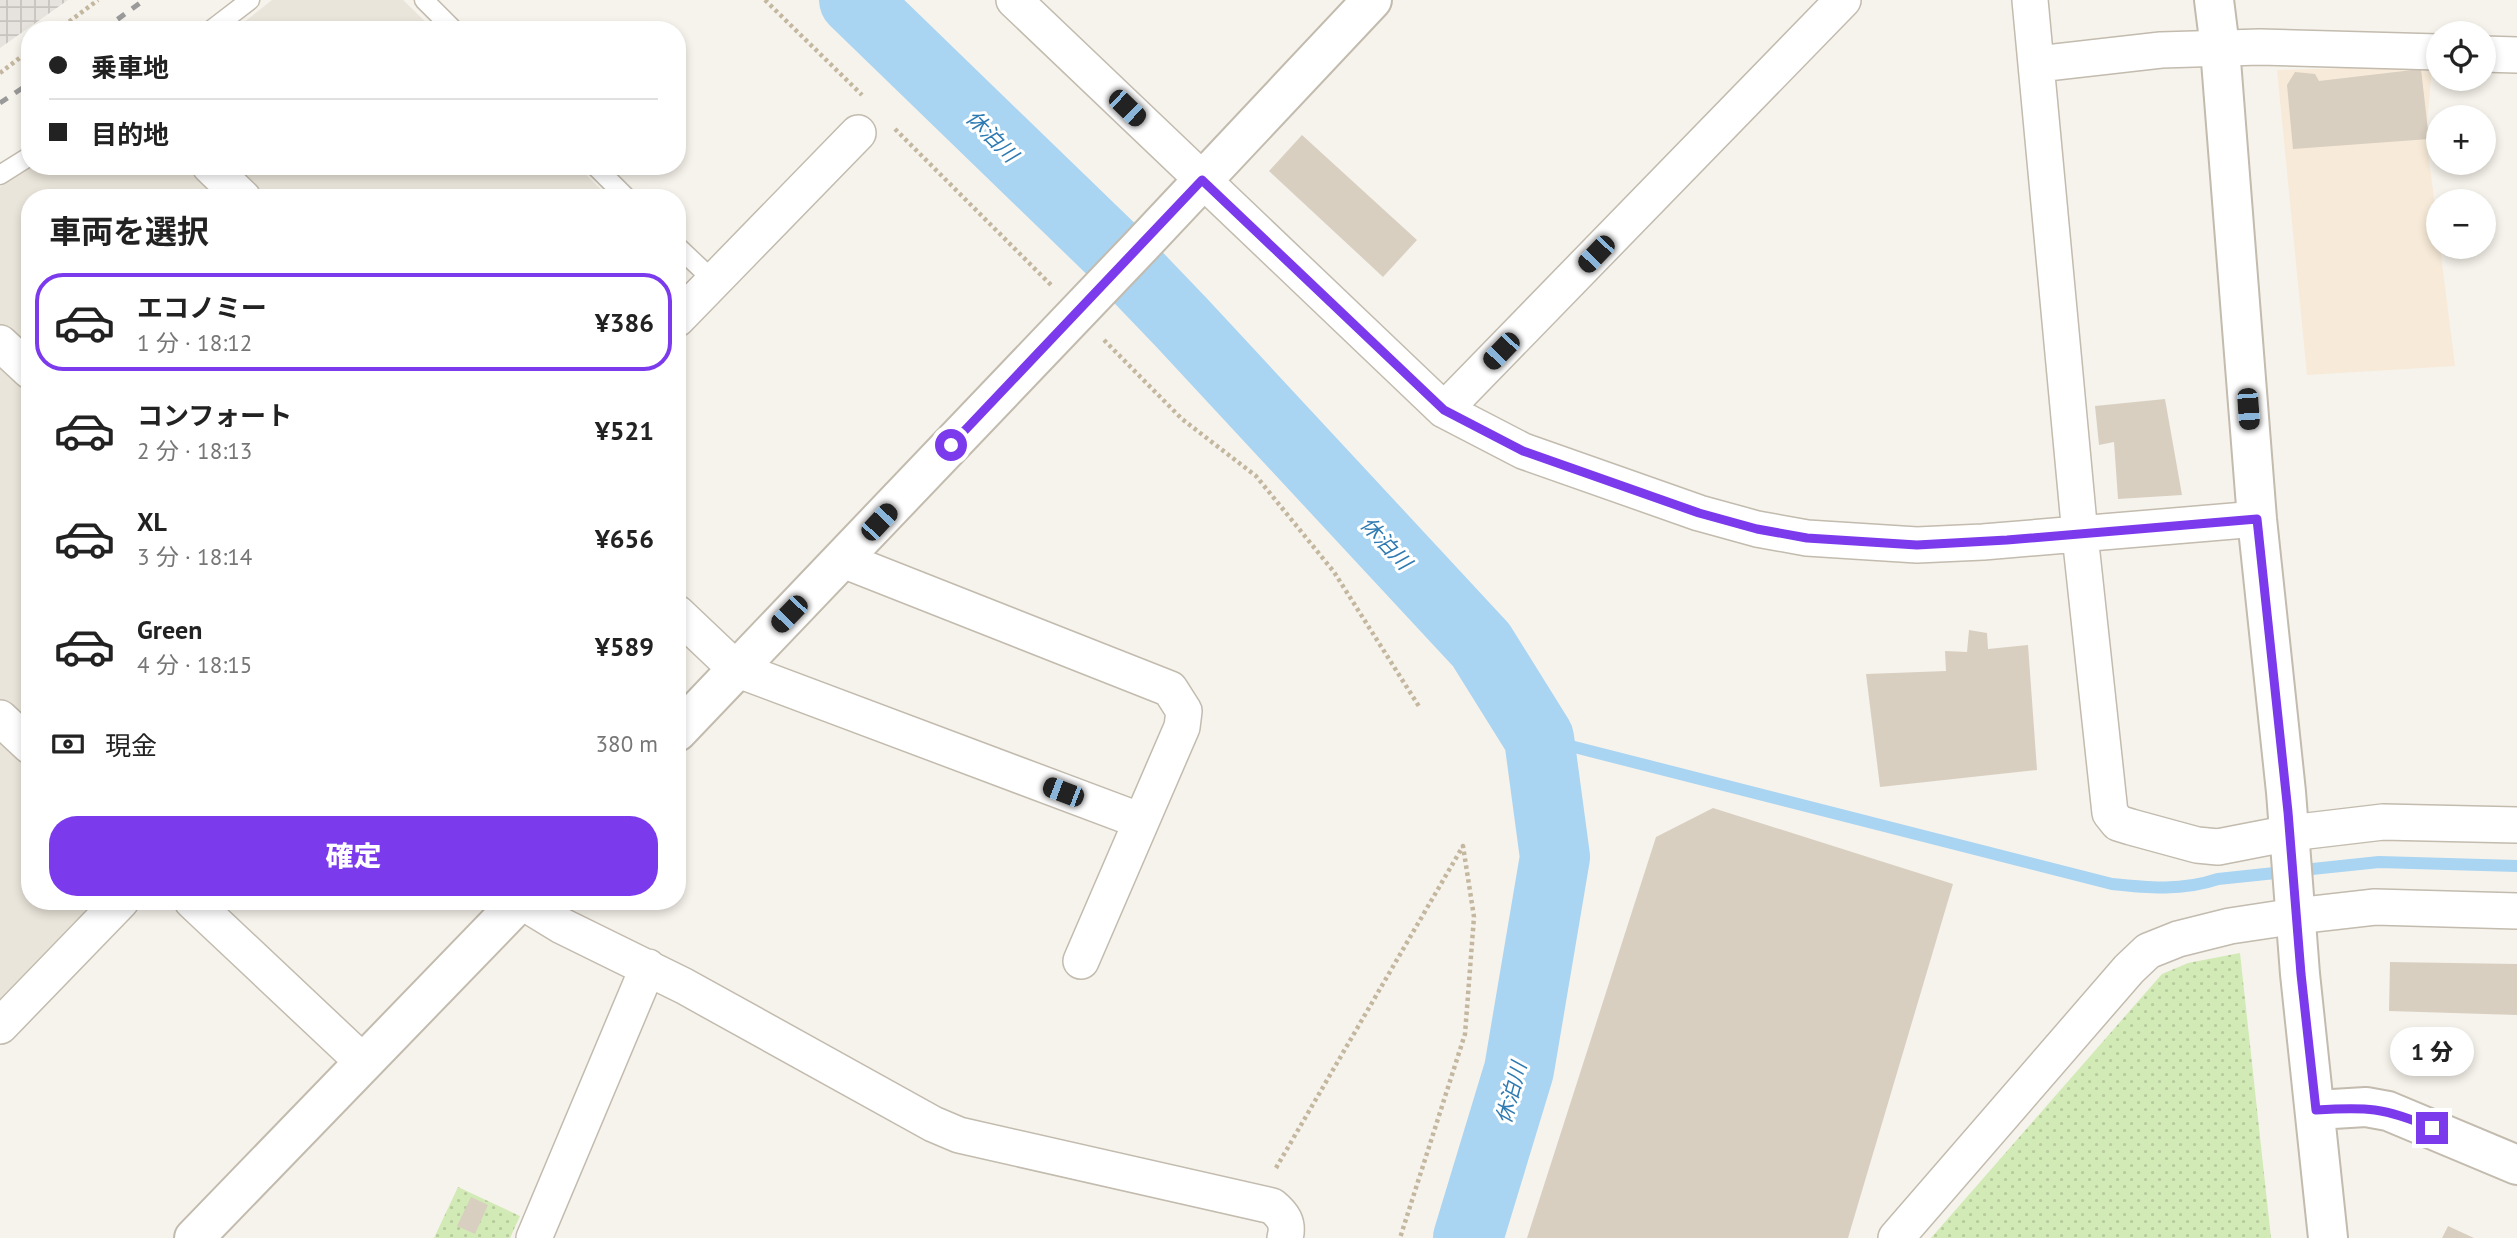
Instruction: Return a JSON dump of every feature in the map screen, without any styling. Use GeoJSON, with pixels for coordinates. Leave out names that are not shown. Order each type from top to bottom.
{"type":"FeatureCollection","features":[{"type":"Feature","properties":{"kind":"street"},"geometry":{"type":"LineString","coordinates":[[1014,0],[1444,410],[1523,451],[1699,513],[1807,538],[1917,545],[2080,535],[2257,519]]}},
{"type":"Feature","properties":{"kind":"street"},"geometry":{"type":"LineString","coordinates":[[686,722],[1372,0]]}},
{"type":"Feature","properties":{"kind":"street"},"geometry":{"type":"LineString","coordinates":[[1444,410],[1843,0]]}},
{"type":"Feature","properties":{"kind":"street"},"geometry":{"type":"LineString","coordinates":[[2030,0],[2080,535],[2110,813],[2118,823],[2197,845],[2218,846],[2291,843],[2383,822],[2517,825]]}},
{"type":"Feature","properties":{"kind":"street"},"geometry":{"type":"LineString","coordinates":[[2214,0],[2257,519],[2328,1238]]}},
{"type":"Feature","properties":{"kind":"street"},"geometry":{"type":"LineString","coordinates":[[2038,64],[2161,50],[2220,48],[2426,52]]}},
{"type":"Feature","properties":{"kind":"street"},"geometry":{"type":"LineString","coordinates":[[2496,54],[2517,55]]}},
{"type":"Feature","properties":{"kind":"street"},"geometry":{"type":"LineString","coordinates":[[686,310],[870,124]]}},
{"type":"Feature","properties":{"kind":"street"},"geometry":{"type":"LineString","coordinates":[[219,175],[234,189]]}},
{"type":"Feature","properties":{"kind":"street"},"geometry":{"type":"LineString","coordinates":[[0,343],[21,363]]}},
{"type":"Feature","properties":{"kind":"street"},"geometry":{"type":"LineString","coordinates":[[843,560],[1170,690],[1184,710],[1182,727],[1081,961]]}},
{"type":"Feature","properties":{"kind":"street"},"geometry":{"type":"LineString","coordinates":[[686,622],[736,669],[1141,821]]}},
{"type":"Feature","properties":{"kind":"street"},"geometry":{"type":"LineString","coordinates":[[0,718],[21,738]]}},
{"type":"Feature","properties":{"kind":"street"},"geometry":{"type":"LineString","coordinates":[[1896,1238],[2129,969],[2148,951],[2178,939],[2295,905],[2517,911]]}},
{"type":"Feature","properties":{"kind":"street"},"geometry":{"type":"LineString","coordinates":[[0,1026],[112,910]]}},
{"type":"Feature","properties":{"kind":"street"},"geometry":{"type":"LineString","coordinates":[[202,910],[363,1062]]}},
{"type":"Feature","properties":{"kind":"street"},"geometry":{"type":"LineString","coordinates":[[194,1238],[511,910]]}},
{"type":"Feature","properties":{"kind":"street"},"geometry":{"type":"LineString","coordinates":[[535,910],[562,926],[648,967],[933,1125],[959,1135],[1272,1206],[1286,1222],[1285,1238]]}},
{"type":"Feature","properties":{"kind":"street"},"geometry":{"type":"LineString","coordinates":[[544,1235],[648,967]]}},
{"type":"Feature","properties":{"kind":"street"},"geometry":{"type":"LineString","coordinates":[[2316,1110],[2366,1107],[2388,1111],[2517,1165]]}},
{"type":"Feature","properties":{"kind":"lane"},"geometry":{"type":"LineString","coordinates":[[223,21],[250,0]]}},
{"type":"Feature","properties":{"kind":"lane"},"geometry":{"type":"LineString","coordinates":[[424,0],[445,21]]}},
{"type":"Feature","properties":{"kind":"lane"},"geometry":{"type":"LineString","coordinates":[[0,175],[21,162]]}},
{"type":"Feature","properties":{"kind":"lane"},"geometry":{"type":"LineString","coordinates":[[604,175],[618,189]]}},
{"type":"Feature","properties":{"kind":"lane"},"geometry":{"type":"LineString","coordinates":[[686,255],[713,281]]}},
{"type":"Feature","properties":{"kind":"path"},"geometry":{"type":"LineString","coordinates":[[70,21],[98,0]]}},
{"type":"Feature","properties":{"kind":"path"},"geometry":{"type":"LineString","coordinates":[[765,0],[870,124],[1082,306],[1182,419],[1256,476],[1334,572],[1420,708]]}},
{"type":"Feature","properties":{"kind":"path"},"geometry":{"type":"LineString","coordinates":[[0,73],[21,57]]}},
{"type":"Feature","properties":{"kind":"path"},"geometry":{"type":"LineString","coordinates":[[1269,1179],[1463,846],[1474,917],[1465,1034],[1399,1238]]}},
{"type":"Feature","properties":{"kind":"shaded area"},"geometry":{"type":"Polygon","coordinates":[[[0,0],[68,0],[38,21],[21,21],[21,33],[0,48],[0,0]]]}},
{"type":"Feature","properties":{"kind":"shaded area"},"geometry":{"type":"Polygon","coordinates":[[[272,0],[403,0],[425,21],[245,21],[272,0]]]}},
{"type":"Feature","properties":{"kind":"shaded area"},"geometry":{"type":"Polygon","coordinates":[[[2426,66],[2426,91],[2430,91],[2429,105],[2426,105],[2426,175],[2431,175],[2433,189],[2426,189],[2426,259],[2442,259],[2455,366],[2307,375],[2277,70],[2426,66]]]}},
{"type":"Feature","properties":{"kind":"shaded area"},"geometry":{"type":"Polygon","coordinates":[[[21,172],[21,175],[586,175],[601,189],[21,189],[21,910],[88,910],[0,1002],[0,187],[21,172]]]}},
{"type":"Feature","properties":{"kind":"green space"},"geometry":{"type":"Polygon","coordinates":[[[2240,953],[2271,1238],[1931,1238],[2162,974],[2188,963],[2240,953]]]}},
{"type":"Feature","properties":{"kind":"green space"},"geometry":{"type":"Polygon","coordinates":[[[458,1187],[520,1216],[510,1238],[434,1238],[458,1187]]]}},
{"type":"Feature","properties":{"kind":"building"},"geometry":{"type":"Polygon","coordinates":[[[2421,69],[2426,139],[2293,149],[2287,85],[2295,72],[2315,74],[2319,81],[2421,69]]]}},
{"type":"Feature","properties":{"kind":"building"},"geometry":{"type":"Polygon","coordinates":[[[1302,135],[1417,240],[1383,277],[1269,171],[1302,135]]]}},
{"type":"Feature","properties":{"kind":"building"},"geometry":{"type":"Polygon","coordinates":[[[2165,399],[2182,495],[2118,499],[2114,442],[2099,445],[2095,406],[2165,399]]]}},
{"type":"Feature","properties":{"kind":"building"},"geometry":{"type":"Polygon","coordinates":[[[1969,630],[1987,633],[1988,649],[2028,645],[2037,770],[1880,787],[1866,674],[1946,671],[1945,651],[1967,652],[1969,630]]]}},
{"type":"Feature","properties":{"kind":"building"},"geometry":{"type":"Polygon","coordinates":[[[1713,808],[1953,884],[1848,1238],[1527,1238],[1656,837],[1713,808]]]}},
{"type":"Feature","properties":{"kind":"building"},"geometry":{"type":"Polygon","coordinates":[[[2390,962],[2517,964],[2517,1015],[2389,1011],[2390,962]]]}},
{"type":"Feature","properties":{"kind":"building"},"geometry":{"type":"Polygon","coordinates":[[[471,1197],[488,1205],[475,1234],[457,1226],[471,1197]]]}},
{"type":"Feature","properties":{"kind":"building"},"geometry":{"type":"Polygon","coordinates":[[[2448,1226],[2474,1238],[2442,1238],[2448,1226]]]}},
{"type":"Feature","properties":{"kind":"waterway","name":"休泊川"},"geometry":{"type":"LineString","coordinates":[[854,0],[1111,249],[1481,645],[1539,738],[1555,857],[1519,1070],[1468,1238]]}},
{"type":"Feature","properties":{"kind":"waterway"},"geometry":{"type":"LineString","coordinates":[[1539,738],[2112,884],[2178,887],[2218,879],[2379,862],[2517,866]]}},
{"type":"Feature","properties":{"kind":"railway"},"geometry":{"type":"LineString","coordinates":[[115,21],[144,0]]}},
{"type":"Feature","properties":{"kind":"railway"},"geometry":{"type":"LineString","coordinates":[[0,103],[21,89]]}},
{"type":"Feature","properties":{"kind":"route"},"geometry":{"type":"LineString","coordinates":[[951,445],[1202,180],[1444,410],[1523,451],[1699,513],[1757,529],[1807,538],[1917,545],[2257,519],[2316,1110],[2366,1107],[2388,1111],[2432,1128]]}}]}
